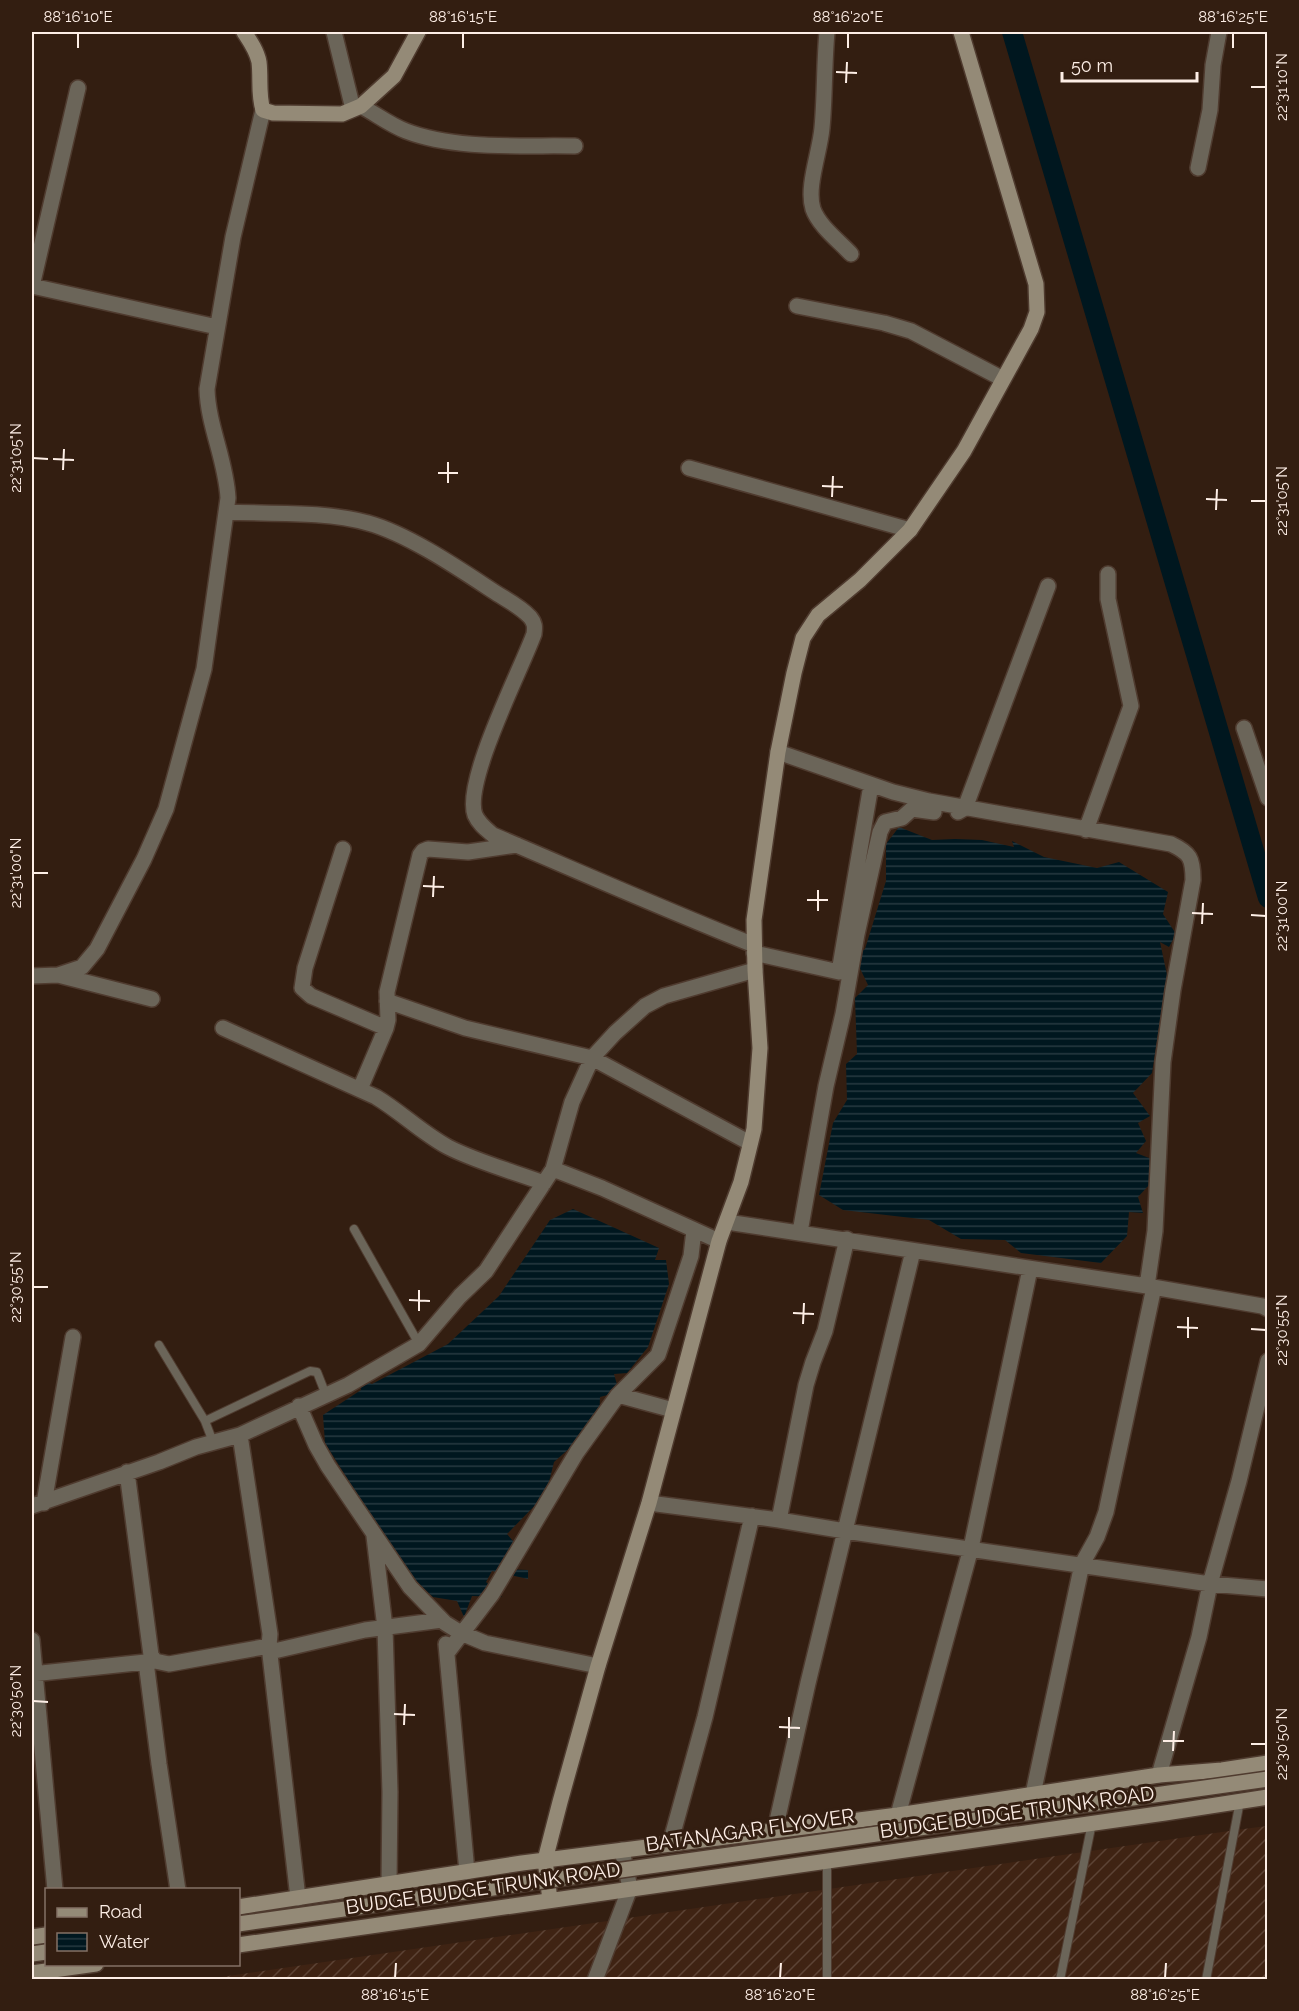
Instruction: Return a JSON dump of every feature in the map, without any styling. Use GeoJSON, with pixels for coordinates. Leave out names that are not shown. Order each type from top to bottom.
{"type":"FeatureCollection","features":[{"type":"Feature","properties":{"kind":"street"},"geometry":{"type":"LineString","coordinates":[[32,976],[58,975],[82,967],[97,949],[144,859],[166,809],[204,669],[228,498],[227,477],[207,409],[207,388],[232,237],[263,110],[259,60],[253,44],[244,32]]}},
{"type":"Feature","properties":{"kind":"street"},"geometry":{"type":"LineString","coordinates":[[334,32],[357,107],[404,130],[431,139],[457,143],[575,146]]}},
{"type":"Feature","properties":{"kind":"street"},"geometry":{"type":"LineString","coordinates":[[263,110],[273,113],[342,114],[357,107],[394,76],[418,32]]}},
{"type":"Feature","properties":{"kind":"street"},"geometry":{"type":"LineString","coordinates":[[827,32],[822,126],[819,153],[810,185],[811,197],[813,210],[851,254]]}},
{"type":"Feature","properties":{"kind":"street"},"geometry":{"type":"LineString","coordinates":[[550,1900],[545,1860],[598,1666],[649,1503],[719,1241],[741,1182],[750,1143],[756,1111],[760,1048],[754,920],[778,752],[803,638],[818,615],[860,580],[910,530],[964,451],[1031,329],[1036,312],[1036,284],[961,32]]}},
{"type":"Feature","properties":{"kind":"street"},"geometry":{"type":"LineString","coordinates":[[1198,168],[1210,110],[1213,65],[1219,32]]}},
{"type":"Feature","properties":{"kind":"street"},"geometry":{"type":"LineString","coordinates":[[78,88],[32,286],[217,327]]}},
{"type":"Feature","properties":{"kind":"street"},"geometry":{"type":"LineString","coordinates":[[796,306],[884,323],[911,332],[1003,379]]}},
{"type":"Feature","properties":{"kind":"street"},"geometry":{"type":"LineString","coordinates":[[689,468],[910,530]]}},
{"type":"Feature","properties":{"kind":"street"},"geometry":{"type":"LineString","coordinates":[[226,512],[342,517],[369,523],[394,533],[452,564],[521,609],[535,626],[534,634],[496,721],[474,789],[474,813],[480,825],[494,835],[754,949],[839,972],[871,785]]}},
{"type":"Feature","properties":{"kind":"street"},"geometry":{"type":"LineString","coordinates":[[1086,830],[1131,706],[1108,599],[1107,574]]}},
{"type":"Feature","properties":{"kind":"street"},"geometry":{"type":"LineString","coordinates":[[801,1232],[826,1086],[880,832],[885,822],[903,819],[912,809],[948,815],[965,808],[1048,586]]}},
{"type":"Feature","properties":{"kind":"street"},"geometry":{"type":"LineString","coordinates":[[1244,728],[1268,798]]}},
{"type":"Feature","properties":{"kind":"street"},"geometry":{"type":"LineString","coordinates":[[778,752],[908,796],[1171,844],[1185,851],[1193,863],[1193,880],[1173,990],[1163,1062],[1155,1231],[1150,1286],[1106,1512],[1097,1537],[1082,1564],[1033,1794]]}},
{"type":"Feature","properties":{"kind":"street"},"geometry":{"type":"LineString","coordinates":[[360,1089],[386,1028],[387,992],[408,910],[416,866],[423,851],[436,849],[468,852],[517,845]]}},
{"type":"Feature","properties":{"kind":"street"},"geometry":{"type":"LineString","coordinates":[[343,849],[304,968],[302,987],[311,996],[386,1028]]}},
{"type":"Feature","properties":{"kind":"street"},"geometry":{"type":"LineString","coordinates":[[38,1504],[213,1442],[240,1435],[348,1385],[419,1344],[460,1296],[486,1271],[553,1169],[572,1102],[592,1059],[645,1006],[663,996],[755,970]]}},
{"type":"Feature","properties":{"kind":"street"},"geometry":{"type":"LineString","coordinates":[[58,975],[152,999]]}},
{"type":"Feature","properties":{"kind":"street"},"geometry":{"type":"LineString","coordinates":[[387,1001],[465,1028],[592,1059],[750,1143]]}},
{"type":"Feature","properties":{"kind":"street"},"geometry":{"type":"LineString","coordinates":[[223,1028],[360,1089],[391,1106],[451,1149],[544,1183]]}},
{"type":"Feature","properties":{"kind":"street"},"geometry":{"type":"LineString","coordinates":[[553,1169],[602,1188],[719,1241]]}},
{"type":"Feature","properties":{"kind":"street"},"geometry":{"type":"LineString","coordinates":[[727,1222],[1150,1286],[1268,1309]]}},
{"type":"Feature","properties":{"kind":"street"},"geometry":{"type":"LineString","coordinates":[[447,1653],[492,1594],[578,1452],[618,1395],[658,1356],[691,1256],[694,1230]]}},
{"type":"Feature","properties":{"kind":"street"},"geometry":{"type":"LineString","coordinates":[[779,1520],[806,1385],[825,1331],[847,1239]]}},
{"type":"Feature","properties":{"kind":"street"},"geometry":{"type":"LineString","coordinates":[[775,1830],[808,1683],[913,1251]]}},
{"type":"Feature","properties":{"kind":"street"},"geometry":{"type":"LineString","coordinates":[[898,1815],[971,1548],[1030,1269]]}},
{"type":"Feature","properties":{"kind":"street"},"geometry":{"type":"LineString","coordinates":[[38,1504],[73,1337]]}},
{"type":"Feature","properties":{"kind":"street"},"geometry":{"type":"LineString","coordinates":[[1159,1775],[1199,1637],[1210,1584],[1239,1481],[1268,1361]]}},
{"type":"Feature","properties":{"kind":"street"},"geometry":{"type":"LineString","coordinates":[[618,1395],[673,1410]]}},
{"type":"Feature","properties":{"kind":"street"},"geometry":{"type":"LineString","coordinates":[[299,1407],[328,1466],[374,1534],[410,1587],[444,1621],[461,1633],[485,1643],[598,1666]]}},
{"type":"Feature","properties":{"kind":"street"},"geometry":{"type":"LineString","coordinates":[[240,1435],[270,1634],[269,1649],[298,1898]]}},
{"type":"Feature","properties":{"kind":"street"},"geometry":{"type":"LineString","coordinates":[[127,1472],[151,1655],[159,1764],[178,1888]]}},
{"type":"Feature","properties":{"kind":"street"},"geometry":{"type":"LineString","coordinates":[[649,1503],[752,1516],[1210,1584],[1268,1589]]}},
{"type":"Feature","properties":{"kind":"street"},"geometry":{"type":"LineString","coordinates":[[670,1844],[705,1717],[752,1516]]}},
{"type":"Feature","properties":{"kind":"street"},"geometry":{"type":"LineString","coordinates":[[374,1534],[385,1628],[390,1792],[389,1884]]}},
{"type":"Feature","properties":{"kind":"street"},"geometry":{"type":"LineString","coordinates":[[33,1674],[150,1662],[169,1664],[269,1649],[340,1635],[444,1621]]}},
{"type":"Feature","properties":{"kind":"street"},"geometry":{"type":"LineString","coordinates":[[444,1621],[467,1872]]}},
{"type":"Feature","properties":{"kind":"street"},"geometry":{"type":"LineString","coordinates":[[32,1640],[33,1674],[55,1888]]}},
{"type":"Feature","properties":{"kind":"street","name":"BUDGE BUDGE TRUNK ROAD"},"geometry":{"type":"LineString","coordinates":[[240,1907],[545,1860],[898,1815],[1159,1775],[1222,1770],[1268,1763]]}},
{"type":"Feature","properties":{"kind":"street","name":"BATANAGAR FLYOVER"},"geometry":{"type":"LineString","coordinates":[[240,1924],[1268,1779]]}},
{"type":"Feature","properties":{"kind":"street","name":"BUDGE BUDGE TRUNK ROAD"},"geometry":{"type":"LineString","coordinates":[[240,1945],[1268,1797]]}},
{"type":"Feature","properties":{"kind":"street"},"geometry":{"type":"LineString","coordinates":[[595,1980],[630,1888],[622,1850]]}},
{"type":"Feature","properties":{"kind":"street"},"geometry":{"type":"LineString","coordinates":[[32,1974],[89,1966]]}},
{"type":"Feature","properties":{"kind":"lane"},"geometry":{"type":"LineString","coordinates":[[354,1229],[419,1344]]}},
{"type":"Feature","properties":{"kind":"lane"},"geometry":{"type":"LineString","coordinates":[[159,1345],[205,1421],[213,1442]]}},
{"type":"Feature","properties":{"kind":"lane"},"geometry":{"type":"LineString","coordinates":[[205,1421],[310,1371],[317,1372],[326,1395]]}},
{"type":"Feature","properties":{"kind":"lane"},"geometry":{"type":"LineString","coordinates":[[1206,1980],[1240,1801]]}},
{"type":"Feature","properties":{"kind":"lane"},"geometry":{"type":"LineString","coordinates":[[1060,1980],[1092,1823]]}},
{"type":"Feature","properties":{"kind":"lane"},"geometry":{"type":"LineString","coordinates":[[827,1860],[827,1980]]}},
{"type":"Feature","properties":{"kind":"shaded area"},"geometry":{"type":"Polygon","coordinates":[[[1267,1826],[1267,1979],[200,1980],[1236,1830],[1267,1826]]]}},
{"type":"Feature","properties":{"kind":"water"},"geometry":{"type":"Polygon","coordinates":[[[899,827],[932,840],[982,840],[1014,847],[1012,841],[1044,857],[1097,868],[1119,862],[1168,892],[1163,914],[1176,934],[1169,947],[1160,942],[1167,975],[1152,1073],[1133,1093],[1150,1116],[1138,1123],[1146,1141],[1136,1153],[1157,1161],[1159,1174],[1138,1197],[1143,1213],[1129,1212],[1127,1236],[1101,1263],[1021,1253],[1005,1240],[961,1239],[929,1220],[843,1210],[819,1195],[833,1123],[847,1100],[846,1064],[857,1054],[855,998],[868,985],[854,956],[865,949],[886,881],[886,844],[899,827]]]}},
{"type":"Feature","properties":{"kind":"water"},"geometry":{"type":"Polygon","coordinates":[[[573,1209],[659,1248],[655,1260],[666,1260],[669,1284],[648,1347],[627,1373],[614,1374],[619,1392],[600,1397],[599,1422],[554,1462],[546,1494],[507,1534],[519,1548],[503,1569],[528,1570],[528,1579],[492,1571],[486,1582],[502,1597],[472,1596],[464,1617],[457,1601],[433,1597],[405,1570],[325,1443],[323,1415],[361,1390],[360,1380],[372,1384],[448,1344],[499,1296],[550,1220],[573,1209]]]}},
{"type":"Feature","properties":{"kind":"waterway"},"geometry":{"type":"LineString","coordinates":[[1012,32],[1268,898]]}}]}
